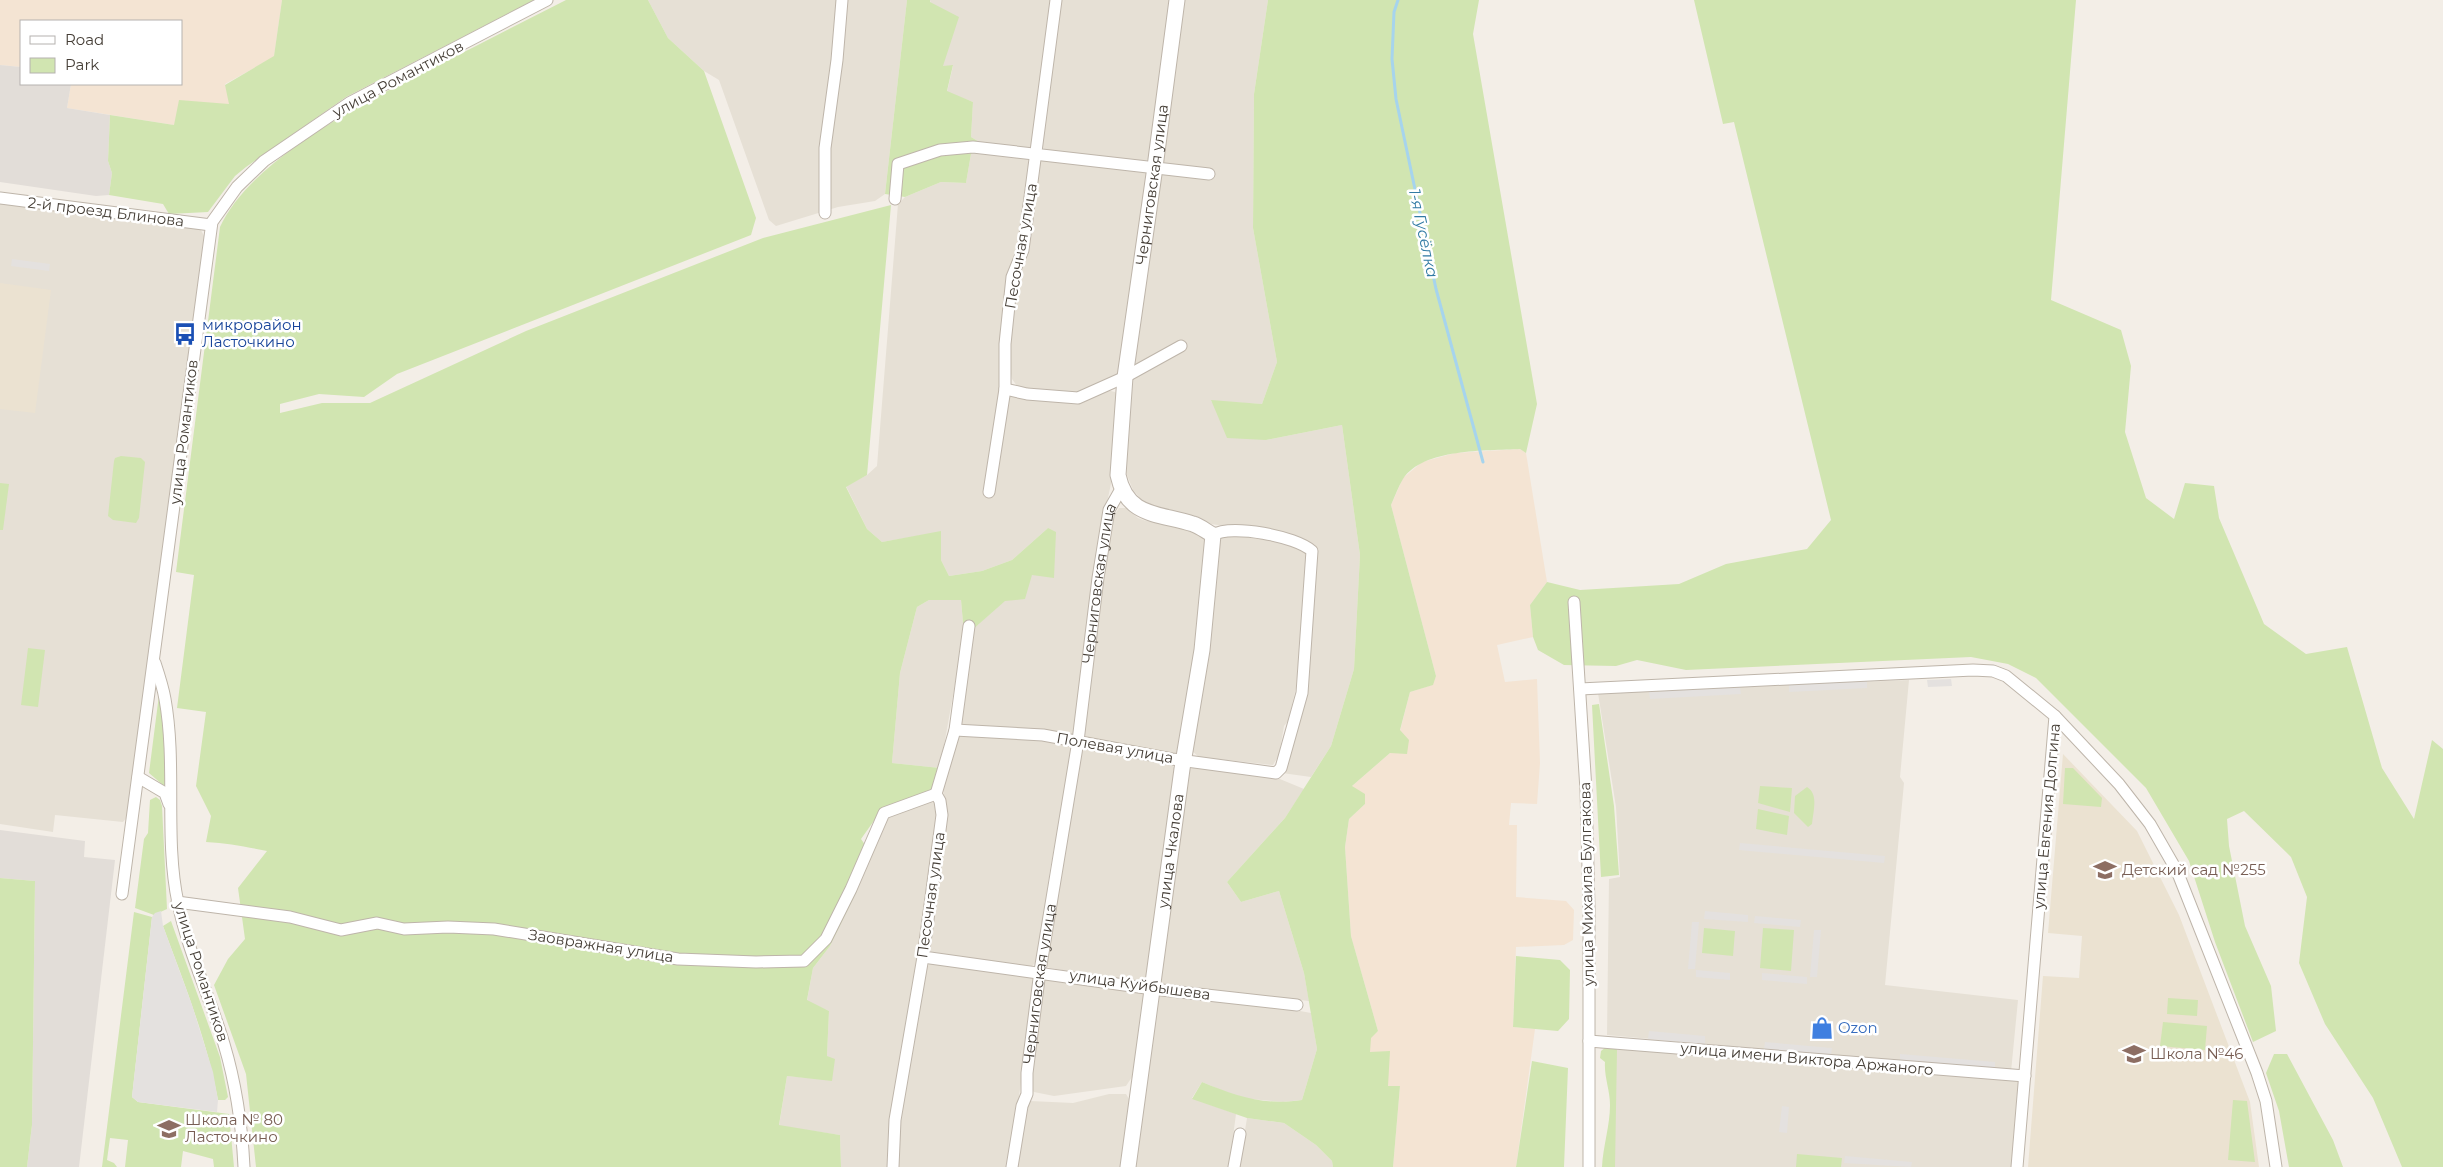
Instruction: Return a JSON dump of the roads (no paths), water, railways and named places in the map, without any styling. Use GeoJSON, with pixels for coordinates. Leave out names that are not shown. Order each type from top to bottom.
{"type":"FeatureCollection","features":[{"type":"Feature","properties":{"kind":"street","name":"улица Романтиков"},"geometry":{"type":"LineString","coordinates":[[122,894],[211,225],[224,203],[250,172],[348,102],[546,0]]}},
{"type":"Feature","properties":{"kind":"street"},"geometry":{"type":"LineString","coordinates":[[824,213],[825,148],[837,60],[842,0]]}},
{"type":"Feature","properties":{"kind":"street","name":"Песочная улица"},"geometry":{"type":"LineString","coordinates":[[989,492],[1005,389],[1005,344],[1012,277],[1023,250],[1056,0]]}},
{"type":"Feature","properties":{"kind":"street","name":"Черниговская улица"},"geometry":{"type":"LineString","coordinates":[[1012,1167],[1022,1106],[1026,1094],[1040,971],[1078,741],[1098,578],[1109,510],[1121,489],[1117,460],[1124,377],[1156,166],[1177,0]]}},
{"type":"Feature","properties":{"kind":"street"},"geometry":{"type":"LineString","coordinates":[[895,199],[898,164],[940,150],[973,147],[1156,166],[1209,174]]}},
{"type":"Feature","properties":{"kind":"street","name":"2-й проезд Блинова"},"geometry":{"type":"LineString","coordinates":[[0,198],[211,225]]}},
{"type":"Feature","properties":{"kind":"street"},"geometry":{"type":"LineString","coordinates":[[1005,389],[1035,395],[1078,398],[1124,377],[1182,346]]}},
{"type":"Feature","properties":{"kind":"street"},"geometry":{"type":"LineString","coordinates":[[1121,489],[1126,497],[1148,514],[1194,524],[1213,536]]}},
{"type":"Feature","properties":{"kind":"street","name":"Полевая улица"},"geometry":{"type":"LineString","coordinates":[[955,730],[1043,735],[1276,773],[1281,768],[1302,693],[1312,552],[1306,545],[1264,534],[1221,530],[1213,536]]}},
{"type":"Feature","properties":{"kind":"street","name":"улица Чкалова"},"geometry":{"type":"LineString","coordinates":[[1128,1167],[1184,759],[1202,650],[1213,536]]}},
{"type":"Feature","properties":{"kind":"street","name":"улица Михаила Булгакова"},"geometry":{"type":"LineString","coordinates":[[1574,602],[1580,689],[1589,898],[1589,1167]]}},
{"type":"Feature","properties":{"kind":"street","name":"Песочная улица"},"geometry":{"type":"LineString","coordinates":[[893,1167],[895,1120],[923,957],[942,815],[940,801],[936,794],[955,730],[969,626]]}},
{"type":"Feature","properties":{"kind":"street","name":"улица Романтиков"},"geometry":{"type":"LineString","coordinates":[[154,658],[166,699],[177,902],[185,932],[224,1044],[237,1095],[244,1167]]}},
{"type":"Feature","properties":{"kind":"street","name":"улица Евгения Долгина"},"geometry":{"type":"LineString","coordinates":[[1580,689],[1963,670],[1993,671],[2006,676],[2055,716],[2017,1167]]}},
{"type":"Feature","properties":{"kind":"street"},"geometry":{"type":"LineString","coordinates":[[2055,716],[2119,784],[2150,824],[2177,871],[2257,1073],[2266,1101],[2276,1167]]}},
{"type":"Feature","properties":{"kind":"street"},"geometry":{"type":"LineString","coordinates":[[138,777],[165,793],[171,808]]}},
{"type":"Feature","properties":{"kind":"street","name":"Заовражная улица"},"geometry":{"type":"LineString","coordinates":[[177,902],[290,917],[341,930],[377,923],[404,929],[448,927],[494,929],[678,959],[756,962],[804,961],[826,939],[852,889],[884,813],[936,794]]}},
{"type":"Feature","properties":{"kind":"street","name":"улица Куйбышева"},"geometry":{"type":"LineString","coordinates":[[923,957],[1040,971],[1153,989],[1297,1005]]}},
{"type":"Feature","properties":{"kind":"street","name":"улица имени Виктора Аржаного"},"geometry":{"type":"LineString","coordinates":[[1589,1041],[2025,1076]]}},
{"type":"Feature","properties":{"kind":"street"},"geometry":{"type":"LineString","coordinates":[[1234,1167],[1240,1134]]}},
{"type":"Feature","properties":{"kind":"waterway","name":"1-я Гусёлка"},"geometry":{"type":"LineString","coordinates":[[1398,0],[1394,12],[1392,59],[1396,99],[1436,289],[1483,462]]}},
{"type":"Feature","properties":{"kind":"place","name":"микрорайон Ласточкино"},"geometry":{"type":"Point","coordinates":[185,334]}},
{"type":"Feature","properties":{"kind":"place","name":"Детский сад №255"},"geometry":{"type":"Point","coordinates":[2105,870]}},
{"type":"Feature","properties":{"kind":"place","name":"Ozon"},"geometry":{"type":"Point","coordinates":[1822,1028]}},
{"type":"Feature","properties":{"kind":"place","name":"Школа №46"},"geometry":{"type":"Point","coordinates":[2134,1054]}},
{"type":"Feature","properties":{"kind":"place","name":"Школа № 80 Ласточкино"},"geometry":{"type":"Point","coordinates":[169,1129]}}]}
